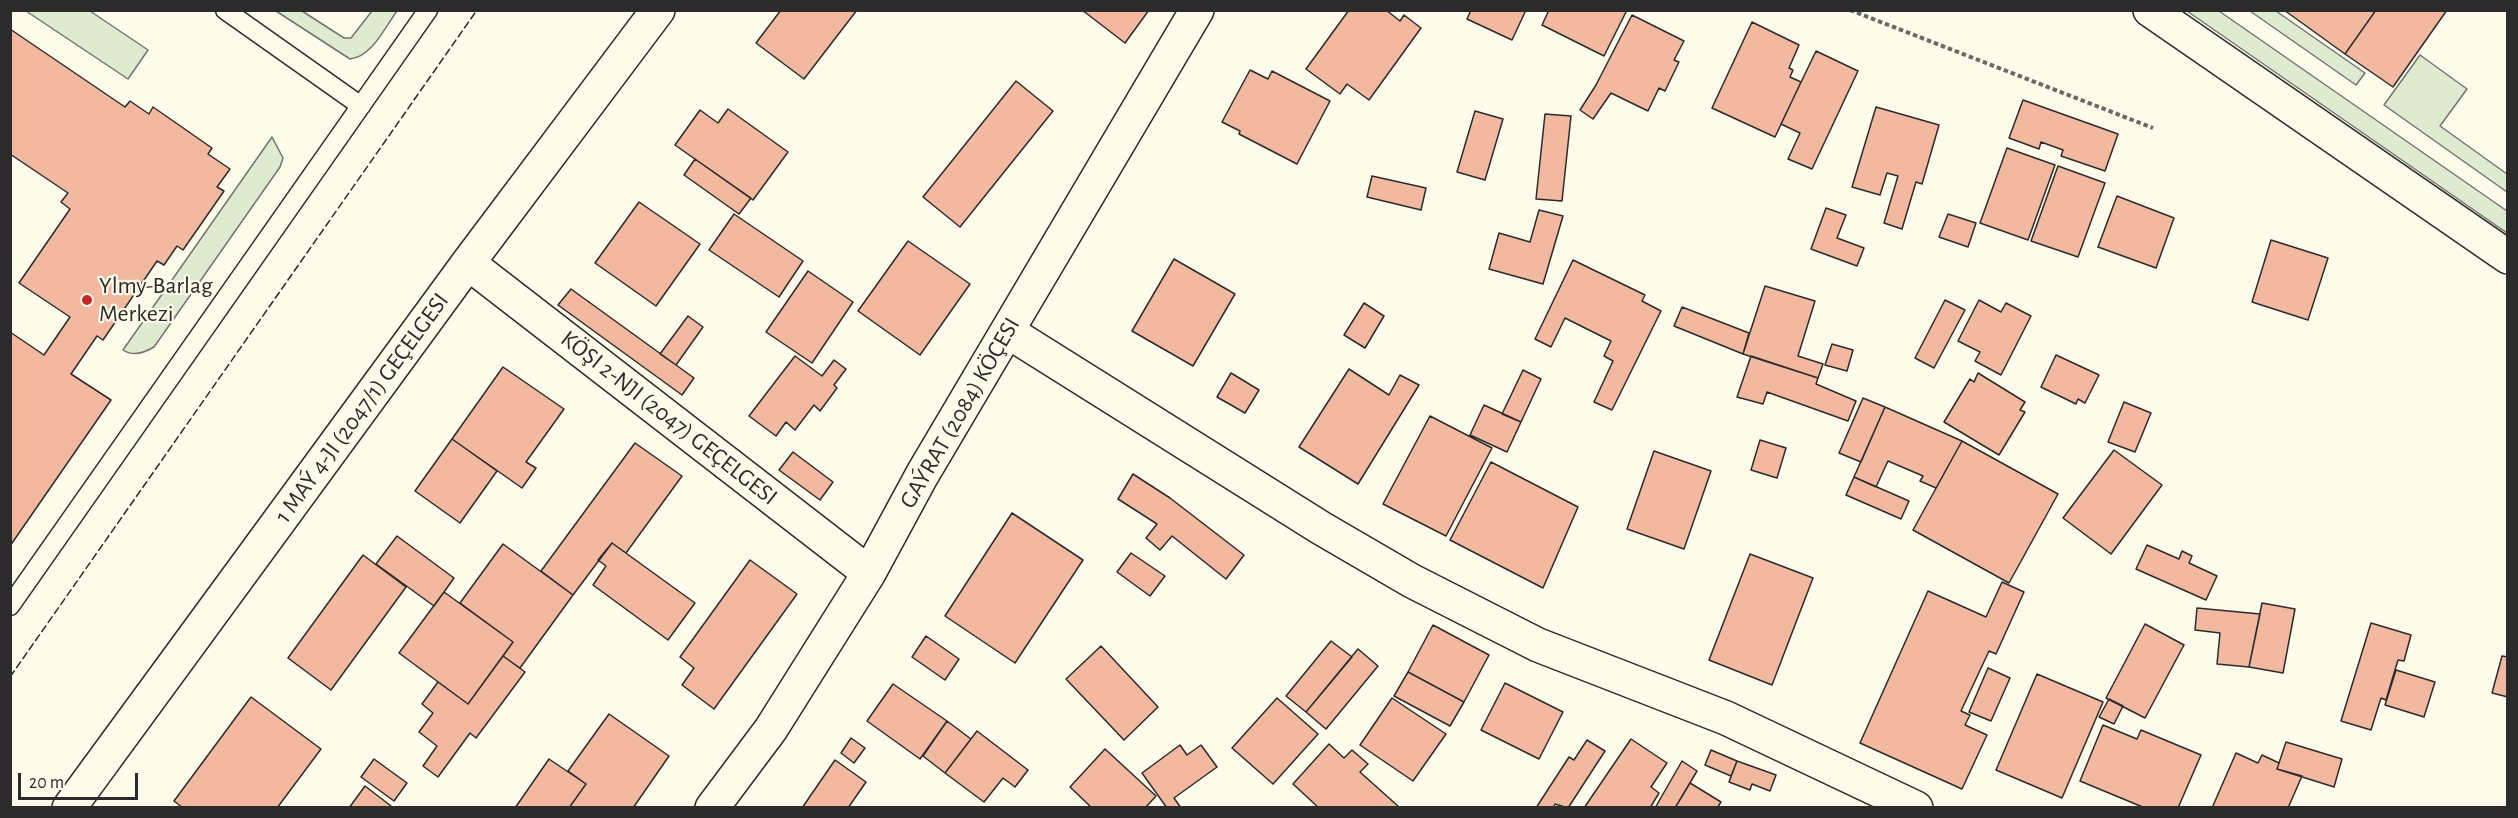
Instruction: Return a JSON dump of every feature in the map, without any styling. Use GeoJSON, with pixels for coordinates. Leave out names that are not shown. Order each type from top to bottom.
{"type":"FeatureCollection","features":[{"type":"Feature","properties":{"kind":"street","name":"1 MAÝ 4-JI (2047/1) GEÇELGESI"},"geometry":{"type":"LineString","coordinates":[[69,807],[468,263],[658,10]]}},
{"type":"Feature","properties":{"kind":"street","name":"GAÝRAT (2084) KÖÇESI"},"geometry":{"type":"LineString","coordinates":[[712,807],[771,729],[869,573],[922,475],[1197,10]]}},
{"type":"Feature","properties":{"kind":"street"},"geometry":{"type":"LineString","coordinates":[[2150,10],[2508,257]]}},
{"type":"Feature","properties":{"kind":"street","name":"KÖŞI 2-NJI (2047) GEÇELGESI"},"geometry":{"type":"LineString","coordinates":[[468,263],[869,573]]}},
{"type":"Feature","properties":{"kind":"street"},"geometry":{"type":"LineString","coordinates":[[1007,331],[1321,528],[1412,581],[1538,645],[1726,718],[1917,807]]}},
{"type":"Feature","properties":{"kind":"lane"},"geometry":{"type":"LineString","coordinates":[[225,10],[361,106]]}},
{"type":"Feature","properties":{"kind":"lane"},"geometry":{"type":"LineString","coordinates":[[10,606],[428,10]]}},
{"type":"Feature","properties":{"kind":"path"},"geometry":{"type":"LineString","coordinates":[[1850,10],[2153,128]]}},
{"type":"Feature","properties":{"kind":"green space"},"geometry":{"type":"Polygon","coordinates":[[[26,11],[90,11],[148,50],[128,79],[26,11]]]}},
{"type":"Feature","properties":{"kind":"green space"},"geometry":{"type":"Polygon","coordinates":[[[276,11],[302,11],[344,38],[351,38],[372,11],[397,11],[371,47],[358,57],[350,59],[276,11]]]}},
{"type":"Feature","properties":{"kind":"green space"},"geometry":{"type":"Polygon","coordinates":[[[2187,11],[2219,11],[2507,211],[2507,233],[2187,11]]]}},
{"type":"Feature","properties":{"kind":"green space"},"geometry":{"type":"Polygon","coordinates":[[[2250,11],[2276,11],[2365,73],[2356,85],[2250,11]]]}},
{"type":"Feature","properties":{"kind":"green space"},"geometry":{"type":"Polygon","coordinates":[[[2420,55],[2467,89],[2440,126],[2507,174],[2507,192],[2384,105],[2420,55]]]}},
{"type":"Feature","properties":{"kind":"green space"},"geometry":{"type":"Polygon","coordinates":[[[272,137],[283,158],[280,167],[154,347],[138,353],[123,350],[272,137]]]}},
{"type":"Feature","properties":{"kind":"building"},"geometry":{"type":"Polygon","coordinates":[[[781,10],[857,10],[804,79],[756,43],[781,10]]]}},
{"type":"Feature","properties":{"kind":"building"},"geometry":{"type":"Polygon","coordinates":[[[1082,10],[1149,10],[1125,43],[1082,10]]]}},
{"type":"Feature","properties":{"kind":"building"},"geometry":{"type":"Polygon","coordinates":[[[1349,10],[1386,10],[1400,21],[1404,15],[1421,28],[1369,100],[1347,84],[1340,94],[1306,69],[1349,10]]]}},
{"type":"Feature","properties":{"kind":"building"},"geometry":{"type":"Polygon","coordinates":[[[1471,10],[1526,10],[1512,40],[1467,19],[1471,10]]]}},
{"type":"Feature","properties":{"kind":"building"},"geometry":{"type":"Polygon","coordinates":[[[1549,10],[1627,10],[1604,56],[1542,25],[1549,10]]]}},
{"type":"Feature","properties":{"kind":"building"},"geometry":{"type":"Polygon","coordinates":[[[2284,10],[2376,10],[2345,54],[2284,10]]]}},
{"type":"Feature","properties":{"kind":"building"},"geometry":{"type":"Polygon","coordinates":[[[2376,10],[2447,10],[2393,87],[2345,54],[2376,10]]]}},
{"type":"Feature","properties":{"kind":"building"},"geometry":{"type":"Polygon","coordinates":[[[1632,15],[1684,41],[1674,60],[1679,62],[1665,91],[1659,88],[1648,111],[1611,93],[1593,119],[1580,110],[1596,85],[1632,15]]]}},
{"type":"Feature","properties":{"kind":"building"},"geometry":{"type":"Polygon","coordinates":[[[1752,22],[1799,45],[1789,68],[1793,70],[1790,77],[1801,82],[1775,137],[1712,108],[1752,22]]]}},
{"type":"Feature","properties":{"kind":"building","name":"Ylmy-Barlag Merkezi"},"geometry":{"type":"Polygon","coordinates":[[[10,29],[125,107],[130,101],[149,114],[153,107],[212,148],[208,154],[230,169],[217,187],[224,191],[183,250],[177,246],[164,265],[157,261],[103,340],[97,336],[71,374],[111,400],[10,546],[10,332],[44,355],[70,317],[19,283],[70,209],[61,202],[68,193],[10,154],[10,29]]]}},
{"type":"Feature","properties":{"kind":"building"},"geometry":{"type":"Polygon","coordinates":[[[1816,51],[1858,71],[1812,169],[1788,159],[1800,133],[1781,124],[1816,51]]]}},
{"type":"Feature","properties":{"kind":"building"},"geometry":{"type":"Polygon","coordinates":[[[1250,70],[1268,79],[1272,71],[1330,101],[1297,164],[1239,134],[1240,131],[1222,122],[1250,70]]]}},
{"type":"Feature","properties":{"kind":"building"},"geometry":{"type":"Polygon","coordinates":[[[1016,81],[1053,111],[960,227],[923,197],[1016,81]]]}},
{"type":"Feature","properties":{"kind":"building"},"geometry":{"type":"Polygon","coordinates":[[[2023,100],[2118,134],[2105,171],[2061,156],[2063,150],[2041,142],[2039,149],[2009,138],[2023,100]]]}},
{"type":"Feature","properties":{"kind":"building"},"geometry":{"type":"Polygon","coordinates":[[[1876,107],[1939,125],[1922,184],[1916,182],[1902,229],[1884,223],[1898,176],[1887,173],[1880,195],[1852,187],[1876,107]]]}},
{"type":"Feature","properties":{"kind":"building"},"geometry":{"type":"Polygon","coordinates":[[[728,109],[788,152],[753,200],[675,145],[700,110],[718,123],[728,109]]]}},
{"type":"Feature","properties":{"kind":"building"},"geometry":{"type":"Polygon","coordinates":[[[1475,111],[1503,119],[1485,180],[1457,172],[1475,111]]]}},
{"type":"Feature","properties":{"kind":"building"},"geometry":{"type":"Polygon","coordinates":[[[1545,114],[1571,116],[1562,201],[1536,199],[1545,114]]]}},
{"type":"Feature","properties":{"kind":"building"},"geometry":{"type":"Polygon","coordinates":[[[2007,148],[2055,165],[2028,240],[1980,223],[2007,148]]]}},
{"type":"Feature","properties":{"kind":"building"},"geometry":{"type":"Polygon","coordinates":[[[695,159],[751,198],[739,214],[684,175],[695,159]]]}},
{"type":"Feature","properties":{"kind":"building"},"geometry":{"type":"Polygon","coordinates":[[[2058,166],[2105,183],[2078,257],[2031,241],[2058,166]]]}},
{"type":"Feature","properties":{"kind":"building"},"geometry":{"type":"Polygon","coordinates":[[[1372,176],[1426,188],[1421,210],[1367,197],[1372,176]]]}},
{"type":"Feature","properties":{"kind":"building"},"geometry":{"type":"Polygon","coordinates":[[[2117,196],[2174,218],[2156,268],[2098,247],[2117,196]]]}},
{"type":"Feature","properties":{"kind":"building"},"geometry":{"type":"Polygon","coordinates":[[[639,202],[700,244],[656,306],[595,263],[639,202]]]}},
{"type":"Feature","properties":{"kind":"building"},"geometry":{"type":"Polygon","coordinates":[[[1826,208],[1846,215],[1837,238],[1864,248],[1857,266],[1811,249],[1826,208]]]}},
{"type":"Feature","properties":{"kind":"building"},"geometry":{"type":"Polygon","coordinates":[[[1539,210],[1563,216],[1543,284],[1489,269],[1499,233],[1530,242],[1539,210]]]}},
{"type":"Feature","properties":{"kind":"building"},"geometry":{"type":"Polygon","coordinates":[[[734,214],[803,261],[779,297],[709,250],[734,214]]]}},
{"type":"Feature","properties":{"kind":"building"},"geometry":{"type":"Polygon","coordinates":[[[1948,214],[1976,223],[1968,247],[1939,237],[1948,214]]]}},
{"type":"Feature","properties":{"kind":"building"},"geometry":{"type":"Polygon","coordinates":[[[2271,240],[2328,258],[2308,320],[2252,302],[2271,240]]]}},
{"type":"Feature","properties":{"kind":"building"},"geometry":{"type":"Polygon","coordinates":[[[908,241],[970,284],[920,355],[858,311],[908,241]]]}},
{"type":"Feature","properties":{"kind":"building"},"geometry":{"type":"Polygon","coordinates":[[[1174,259],[1235,294],[1193,366],[1132,331],[1174,259]]]}},
{"type":"Feature","properties":{"kind":"building"},"geometry":{"type":"Polygon","coordinates":[[[1573,260],[1645,295],[1642,301],[1661,311],[1612,410],[1594,402],[1613,361],[1604,356],[1611,341],[1565,318],[1551,347],[1535,339],[1573,260]]]}},
{"type":"Feature","properties":{"kind":"building"},"geometry":{"type":"Polygon","coordinates":[[[808,271],[853,302],[812,363],[766,332],[808,271]]]}},
{"type":"Feature","properties":{"kind":"building"},"geometry":{"type":"Polygon","coordinates":[[[1765,286],[1815,301],[1798,356],[1823,364],[1818,378],[1743,354],[1765,286]]]}},
{"type":"Feature","properties":{"kind":"building"},"geometry":{"type":"Polygon","coordinates":[[[571,289],[694,378],[682,395],[558,305],[571,289]]]}},
{"type":"Feature","properties":{"kind":"building"},"geometry":{"type":"Polygon","coordinates":[[[1945,300],[1965,310],[1934,368],[1915,358],[1945,300]]]}},
{"type":"Feature","properties":{"kind":"building"},"geometry":{"type":"Polygon","coordinates":[[[1979,300],[2001,312],[2006,303],[2031,316],[2001,375],[1975,361],[1980,352],[1958,341],[1979,300]]]}},
{"type":"Feature","properties":{"kind":"building"},"geometry":{"type":"Polygon","coordinates":[[[1364,303],[1384,316],[1365,348],[1344,335],[1364,303]]]}},
{"type":"Feature","properties":{"kind":"building"},"geometry":{"type":"Polygon","coordinates":[[[1682,307],[1749,333],[1743,354],[1674,326],[1682,307]]]}},
{"type":"Feature","properties":{"kind":"building"},"geometry":{"type":"Polygon","coordinates":[[[688,316],[703,327],[676,365],[660,354],[688,316]]]}},
{"type":"Feature","properties":{"kind":"building"},"geometry":{"type":"Polygon","coordinates":[[[1832,344],[1853,350],[1847,371],[1825,365],[1832,344]]]}},
{"type":"Feature","properties":{"kind":"building"},"geometry":{"type":"Polygon","coordinates":[[[2056,355],[2099,375],[2085,403],[2078,399],[2076,404],[2041,387],[2056,355]]]}},
{"type":"Feature","properties":{"kind":"building"},"geometry":{"type":"Polygon","coordinates":[[[795,356],[822,376],[834,360],[846,369],[834,385],[837,388],[820,411],[814,405],[795,430],[786,422],[776,436],[749,416],[795,356]]]}},
{"type":"Feature","properties":{"kind":"building"},"geometry":{"type":"Polygon","coordinates":[[[1751,356],[1818,378],[1816,384],[1856,401],[1848,421],[1767,392],[1763,404],[1737,397],[1751,356]]]}},
{"type":"Feature","properties":{"kind":"building"},"geometry":{"type":"Polygon","coordinates":[[[503,367],[564,409],[526,462],[536,468],[522,488],[452,439],[503,367]]]}},
{"type":"Feature","properties":{"kind":"building"},"geometry":{"type":"Polygon","coordinates":[[[1349,369],[1389,395],[1400,375],[1419,385],[1358,484],[1299,447],[1349,369]]]}},
{"type":"Feature","properties":{"kind":"building"},"geometry":{"type":"Polygon","coordinates":[[[1523,370],[1541,379],[1521,422],[1502,414],[1523,370]]]}},
{"type":"Feature","properties":{"kind":"building"},"geometry":{"type":"Polygon","coordinates":[[[1231,373],[1259,390],[1245,413],[1217,397],[1231,373]]]}},
{"type":"Feature","properties":{"kind":"building"},"geometry":{"type":"Polygon","coordinates":[[[1978,373],[2025,402],[2020,410],[2025,412],[1999,455],[1944,422],[1970,379],[1974,382],[1978,373]]]}},
{"type":"Feature","properties":{"kind":"building"},"geometry":{"type":"Polygon","coordinates":[[[1863,398],[1885,407],[1861,462],[1839,453],[1863,398]]]}},
{"type":"Feature","properties":{"kind":"building"},"geometry":{"type":"Polygon","coordinates":[[[2124,402],[2151,413],[2135,452],[2108,442],[2124,402]]]}},
{"type":"Feature","properties":{"kind":"building"},"geometry":{"type":"Polygon","coordinates":[[[1484,405],[1521,422],[1507,452],[1470,435],[1484,405]]]}},
{"type":"Feature","properties":{"kind":"building"},"geometry":{"type":"Polygon","coordinates":[[[1885,407],[1962,441],[1936,488],[1920,481],[1923,476],[1888,461],[1876,487],[1854,477],[1885,407]]]}},
{"type":"Feature","properties":{"kind":"building"},"geometry":{"type":"Polygon","coordinates":[[[1430,416],[1492,448],[1446,536],[1383,504],[1430,416]]]}},
{"type":"Feature","properties":{"kind":"building"},"geometry":{"type":"Polygon","coordinates":[[[452,439],[497,471],[460,523],[415,491],[452,439]]]}},
{"type":"Feature","properties":{"kind":"building"},"geometry":{"type":"Polygon","coordinates":[[[1760,440],[1786,448],[1777,478],[1751,470],[1760,440]]]}},
{"type":"Feature","properties":{"kind":"building"},"geometry":{"type":"Polygon","coordinates":[[[1962,441],[2058,494],[2009,583],[1913,530],[1962,441]]]}},
{"type":"Feature","properties":{"kind":"building"},"geometry":{"type":"Polygon","coordinates":[[[635,443],[682,476],[626,553],[612,543],[573,595],[541,571],[635,443]]]}},
{"type":"Feature","properties":{"kind":"building"},"geometry":{"type":"Polygon","coordinates":[[[2114,450],[2162,485],[2111,554],[2063,518],[2114,450]]]}},
{"type":"Feature","properties":{"kind":"building"},"geometry":{"type":"Polygon","coordinates":[[[1654,451],[1711,471],[1684,549],[1627,529],[1654,451]]]}},
{"type":"Feature","properties":{"kind":"building"},"geometry":{"type":"Polygon","coordinates":[[[793,452],[833,482],[820,500],[779,470],[793,452]]]}},
{"type":"Feature","properties":{"kind":"building"},"geometry":{"type":"Polygon","coordinates":[[[1491,462],[1578,507],[1543,588],[1450,540],[1491,462]]]}},
{"type":"Feature","properties":{"kind":"building"},"geometry":{"type":"Polygon","coordinates":[[[1133,474],[1170,498],[1244,555],[1226,579],[1172,536],[1160,550],[1146,538],[1157,524],[1118,499],[1133,474]]]}},
{"type":"Feature","properties":{"kind":"building"},"geometry":{"type":"Polygon","coordinates":[[[1854,477],[1909,501],[1901,519],[1846,495],[1854,477]]]}},
{"type":"Feature","properties":{"kind":"building"},"geometry":{"type":"Polygon","coordinates":[[[1012,513],[1083,560],[1015,663],[945,616],[1012,513]]]}},
{"type":"Feature","properties":{"kind":"building"},"geometry":{"type":"Polygon","coordinates":[[[397,536],[454,578],[434,606],[376,564],[397,536]]]}},
{"type":"Feature","properties":{"kind":"building"},"geometry":{"type":"Polygon","coordinates":[[[612,543],[695,603],[668,640],[593,585],[606,566],[598,560],[612,543]]]}},
{"type":"Feature","properties":{"kind":"building"},"geometry":{"type":"Polygon","coordinates":[[[503,544],[573,595],[520,668],[503,656],[513,642],[460,603],[503,544]]]}},
{"type":"Feature","properties":{"kind":"building"},"geometry":{"type":"Polygon","coordinates":[[[2147,545],[2179,559],[2182,551],[2192,556],[2189,563],[2217,576],[2206,600],[2136,569],[2147,545]]]}},
{"type":"Feature","properties":{"kind":"building"},"geometry":{"type":"Polygon","coordinates":[[[1131,553],[1165,576],[1150,596],[1117,572],[1131,553]]]}},
{"type":"Feature","properties":{"kind":"building"},"geometry":{"type":"Polygon","coordinates":[[[1750,554],[1813,578],[1772,685],[1709,660],[1750,554]]]}},
{"type":"Feature","properties":{"kind":"building"},"geometry":{"type":"Polygon","coordinates":[[[363,555],[406,587],[331,690],[288,658],[363,555]]]}},
{"type":"Feature","properties":{"kind":"building"},"geometry":{"type":"Polygon","coordinates":[[[750,560],[797,594],[714,709],[682,685],[694,668],[680,657],[750,560]]]}},
{"type":"Feature","properties":{"kind":"building"},"geometry":{"type":"Polygon","coordinates":[[[2002,582],[2024,592],[1996,654],[1989,651],[1961,711],[1970,715],[1965,725],[1987,735],[1962,789],[1860,743],[1928,591],[1986,617],[2002,582]]]}},
{"type":"Feature","properties":{"kind":"building"},"geometry":{"type":"Polygon","coordinates":[[[444,592],[513,642],[468,704],[399,653],[444,592]]]}},
{"type":"Feature","properties":{"kind":"building"},"geometry":{"type":"Polygon","coordinates":[[[2262,603],[2295,609],[2283,673],[2249,667],[2262,603]]]}},
{"type":"Feature","properties":{"kind":"building"},"geometry":{"type":"Polygon","coordinates":[[[2197,608],[2260,614],[2249,667],[2217,664],[2220,633],[2195,630],[2197,608]]]}},
{"type":"Feature","properties":{"kind":"building"},"geometry":{"type":"Polygon","coordinates":[[[2371,623],[2411,635],[2404,661],[2398,660],[2386,700],[2381,698],[2371,730],[2341,721],[2371,623]]]}},
{"type":"Feature","properties":{"kind":"building"},"geometry":{"type":"Polygon","coordinates":[[[2145,624],[2184,645],[2145,718],[2106,698],[2145,624]]]}},
{"type":"Feature","properties":{"kind":"building"},"geometry":{"type":"Polygon","coordinates":[[[1433,625],[1489,655],[1464,702],[1408,672],[1433,625]]]}},
{"type":"Feature","properties":{"kind":"building"},"geometry":{"type":"Polygon","coordinates":[[[926,636],[959,659],[945,680],[912,657],[926,636]]]}},
{"type":"Feature","properties":{"kind":"building"},"geometry":{"type":"Polygon","coordinates":[[[1331,641],[1352,657],[1306,712],[1286,696],[1331,641]]]}},
{"type":"Feature","properties":{"kind":"building"},"geometry":{"type":"Polygon","coordinates":[[[1101,646],[1158,707],[1124,740],[1066,679],[1101,646]]]}},
{"type":"Feature","properties":{"kind":"building"},"geometry":{"type":"Polygon","coordinates":[[[1358,649],[1378,666],[1326,729],[1306,712],[1358,649]]]}},
{"type":"Feature","properties":{"kind":"building"},"geometry":{"type":"Polygon","coordinates":[[[503,656],[525,672],[476,738],[470,733],[438,777],[423,766],[437,746],[419,732],[433,713],[422,704],[438,682],[468,704],[503,656]]]}},
{"type":"Feature","properties":{"kind":"building"},"geometry":{"type":"Polygon","coordinates":[[[2502,656],[2508,657],[2508,697],[2492,693],[2502,656]]]}},
{"type":"Feature","properties":{"kind":"building"},"geometry":{"type":"Polygon","coordinates":[[[1988,668],[2010,678],[1991,721],[1969,712],[1988,668]]]}},
{"type":"Feature","properties":{"kind":"building"},"geometry":{"type":"Polygon","coordinates":[[[2396,670],[2435,682],[2424,717],[2385,705],[2396,670]]]}},
{"type":"Feature","properties":{"kind":"building"},"geometry":{"type":"Polygon","coordinates":[[[1408,672],[1464,702],[1450,726],[1394,696],[1408,672]]]}},
{"type":"Feature","properties":{"kind":"building"},"geometry":{"type":"Polygon","coordinates":[[[2037,674],[2103,702],[2062,798],[1996,770],[2037,674]]]}},
{"type":"Feature","properties":{"kind":"building"},"geometry":{"type":"Polygon","coordinates":[[[1505,683],[1563,712],[1539,759],[1481,730],[1505,683]]]}},
{"type":"Feature","properties":{"kind":"building"},"geometry":{"type":"Polygon","coordinates":[[[893,684],[947,721],[920,759],[867,721],[893,684]]]}},
{"type":"Feature","properties":{"kind":"building"},"geometry":{"type":"Polygon","coordinates":[[[251,697],[321,749],[277,808],[183,808],[174,801],[251,697]]]}},
{"type":"Feature","properties":{"kind":"building"},"geometry":{"type":"Polygon","coordinates":[[[1277,698],[1318,734],[1273,784],[1232,748],[1277,698]]]}},
{"type":"Feature","properties":{"kind":"building"},"geometry":{"type":"Polygon","coordinates":[[[1392,698],[1446,734],[1413,781],[1360,745],[1392,698]]]}},
{"type":"Feature","properties":{"kind":"building"},"geometry":{"type":"Polygon","coordinates":[[[2109,699],[2123,706],[2114,724],[2099,717],[2109,699]]]}},
{"type":"Feature","properties":{"kind":"building"},"geometry":{"type":"Polygon","coordinates":[[[609,714],[669,756],[633,808],[569,808],[586,784],[568,771],[609,714]]]}},
{"type":"Feature","properties":{"kind":"building"},"geometry":{"type":"Polygon","coordinates":[[[947,721],[971,739],[945,773],[923,756],[947,721]]]}},
{"type":"Feature","properties":{"kind":"building"},"geometry":{"type":"Polygon","coordinates":[[[2103,725],[2137,739],[2141,730],[2201,755],[2178,808],[2145,808],[2080,781],[2103,725]]]}},
{"type":"Feature","properties":{"kind":"building"},"geometry":{"type":"Polygon","coordinates":[[[977,731],[1028,770],[1015,787],[1003,778],[984,802],[945,773],[977,731]]]}},
{"type":"Feature","properties":{"kind":"building"},"geometry":{"type":"Polygon","coordinates":[[[851,738],[865,748],[854,763],[841,753],[851,738]]]}},
{"type":"Feature","properties":{"kind":"building"},"geometry":{"type":"Polygon","coordinates":[[[1631,739],[1667,763],[1651,787],[1659,793],[1650,808],[1584,808],[1631,739]]]}},
{"type":"Feature","properties":{"kind":"building"},"geometry":{"type":"Polygon","coordinates":[[[1587,740],[1605,751],[1568,808],[1555,804],[1553,808],[1536,808],[1569,757],[1574,760],[1587,740]]]}},
{"type":"Feature","properties":{"kind":"building"},"geometry":{"type":"Polygon","coordinates":[[[2286,742],[2342,759],[2334,787],[2277,769],[2286,742]]]}},
{"type":"Feature","properties":{"kind":"building"},"geometry":{"type":"Polygon","coordinates":[[[1329,744],[1344,758],[1352,750],[1368,764],[1360,772],[1399,807],[1319,808],[1293,784],[1329,744]]]}},
{"type":"Feature","properties":{"kind":"building"},"geometry":{"type":"Polygon","coordinates":[[[1180,745],[1187,755],[1201,745],[1217,767],[1174,798],[1181,808],[1167,808],[1142,773],[1180,745]]]}},
{"type":"Feature","properties":{"kind":"building"},"geometry":{"type":"Polygon","coordinates":[[[1105,749],[1156,796],[1145,808],[1092,808],[1070,787],[1105,749]]]}},
{"type":"Feature","properties":{"kind":"building"},"geometry":{"type":"Polygon","coordinates":[[[1711,750],[1737,761],[1731,776],[1705,765],[1711,750]]]}},
{"type":"Feature","properties":{"kind":"building"},"geometry":{"type":"Polygon","coordinates":[[[2236,753],[2258,763],[2262,755],[2279,763],[2277,769],[2302,776],[2288,808],[2212,808],[2236,753]]]}},
{"type":"Feature","properties":{"kind":"building"},"geometry":{"type":"Polygon","coordinates":[[[374,759],[407,783],[394,801],[361,777],[374,759]]]}},
{"type":"Feature","properties":{"kind":"building"},"geometry":{"type":"Polygon","coordinates":[[[549,759],[586,784],[569,808],[515,808],[549,759]]]}},
{"type":"Feature","properties":{"kind":"building"},"geometry":{"type":"Polygon","coordinates":[[[835,760],[866,782],[848,808],[802,808],[835,760]]]}},
{"type":"Feature","properties":{"kind":"building"},"geometry":{"type":"Polygon","coordinates":[[[1682,761],[1697,771],[1675,808],[1655,808],[1682,761]]]}},
{"type":"Feature","properties":{"kind":"building"},"geometry":{"type":"Polygon","coordinates":[[[1737,761],[1776,775],[1770,791],[1752,784],[1750,790],[1729,782],[1737,761]]]}},
{"type":"Feature","properties":{"kind":"building"},"geometry":{"type":"Polygon","coordinates":[[[1690,783],[1721,802],[1717,808],[1675,808],[1690,783]]]}},
{"type":"Feature","properties":{"kind":"building"},"geometry":{"type":"Polygon","coordinates":[[[365,786],[391,806],[389,808],[349,808],[365,786]]]}},
{"type":"Feature","properties":{"kind":"fence"},"geometry":{"type":"LineString","coordinates":[[10,677],[477,10]]}},
{"type":"Feature","properties":{"kind":"place","name":"Ylmy-Barlag Merkezi"},"geometry":{"type":"Point","coordinates":[87,300]}}]}
